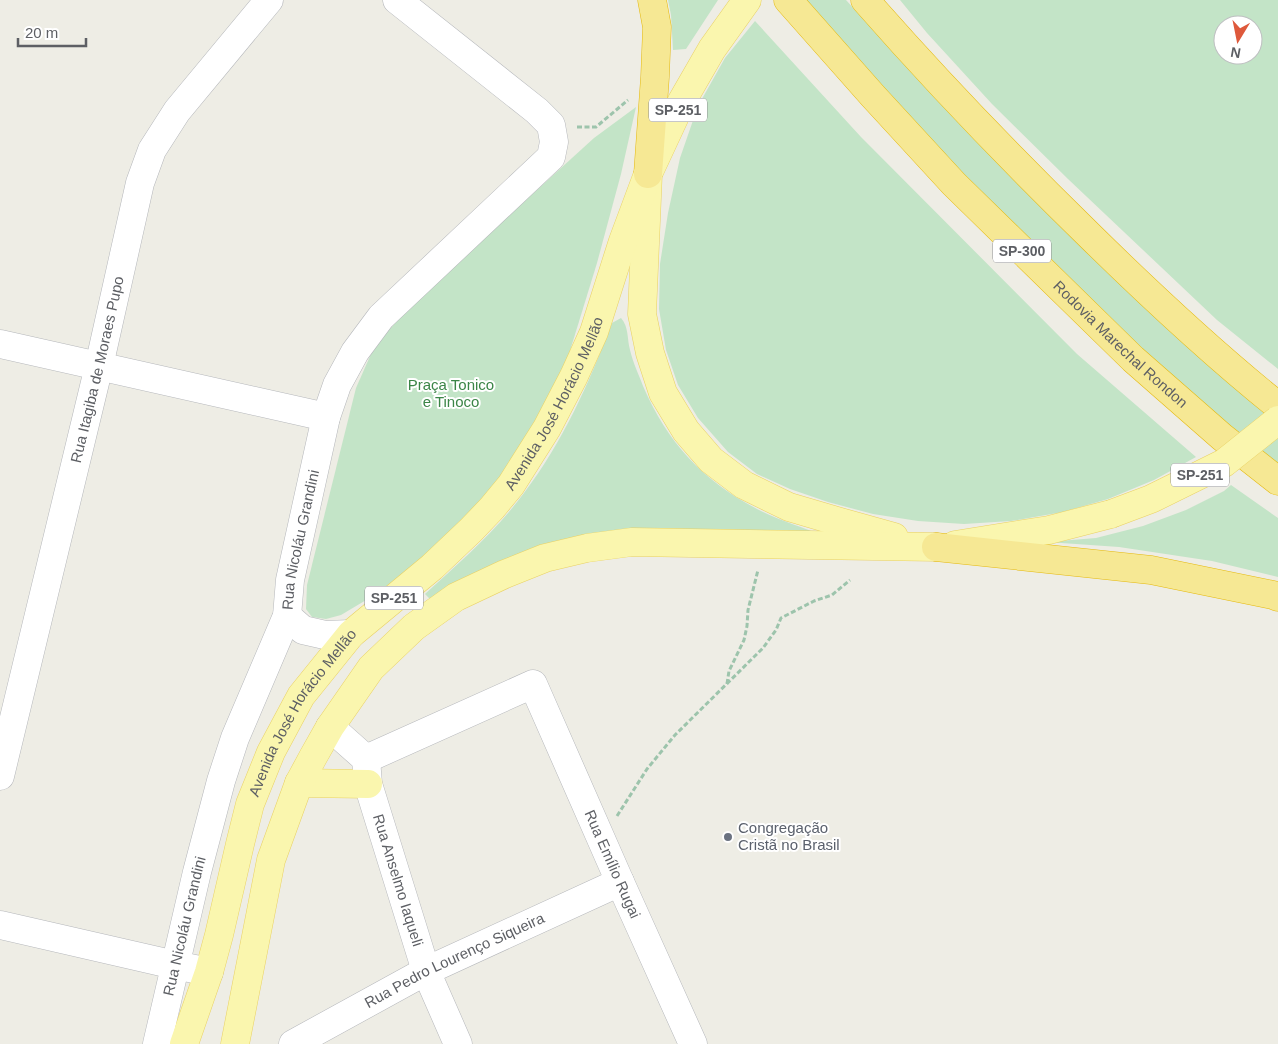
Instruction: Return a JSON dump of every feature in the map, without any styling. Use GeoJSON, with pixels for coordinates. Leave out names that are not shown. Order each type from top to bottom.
{"type":"FeatureCollection","features":[{"type":"Feature","properties":{"kind":"highway"},"geometry":{"type":"LineString","coordinates":[[648,174],[657,27],[652,0]]}},
{"type":"Feature","properties":{"kind":"highway","name":"Rodovia Marechal Rondon"},"geometry":{"type":"LineString","coordinates":[[788,0],[954,184],[989,219],[1133,358],[1222,437],[1278,481]]}},
{"type":"Feature","properties":{"kind":"highway"},"geometry":{"type":"LineString","coordinates":[[865,0],[959,104],[1039,187],[1197,337],[1278,406]]}},
{"type":"Feature","properties":{"kind":"highway"},"geometry":{"type":"LineString","coordinates":[[936,547],[1151,570],[1278,597]]}},
{"type":"Feature","properties":{"kind":"main road","name":"SP-251"},"geometry":{"type":"LineString","coordinates":[[747,0],[712,49],[682,101],[648,174],[642,314],[650,353],[663,393],[686,431],[711,460],[744,485],[788,507],[936,547],[1049,530],[1111,514],[1151,500],[1224,462],[1278,420]]}},
{"type":"Feature","properties":{"kind":"main road","name":"Avenida José Horácio Mellão"},"geometry":{"type":"LineString","coordinates":[[184,1044],[209,972],[250,804],[271,752],[301,696],[351,634],[432,566],[471,530],[511,485],[548,428],[590,340],[623,241],[648,174]]}},
{"type":"Feature","properties":{"kind":"main road","name":"Avenida José Horácio Mellão"},"geometry":{"type":"LineString","coordinates":[[236,1044],[271,860],[299,783],[330,727],[371,668],[414,627],[456,597],[545,558],[587,548],[632,542],[936,547]]}},
{"type":"Feature","properties":{"kind":"main road"},"geometry":{"type":"LineString","coordinates":[[299,783],[367,772]]}},
{"type":"Feature","properties":{"kind":"street","name":"Rua Itagiba de Moraes Pupo"},"geometry":{"type":"LineString","coordinates":[[0,776],[99,366],[140,183],[152,150],[177,111],[269,0]]}},
{"type":"Feature","properties":{"kind":"street"},"geometry":{"type":"LineString","coordinates":[[397,0],[538,111],[551,125],[554,142]]}},
{"type":"Feature","properties":{"kind":"street","name":"Rua Nicoláu Grandini"},"geometry":{"type":"LineString","coordinates":[[157,1044],[197,872],[221,781],[236,738],[287,616],[290,580],[326,417],[337,386],[355,352],[381,317],[551,157],[554,142]]}},
{"type":"Feature","properties":{"kind":"street"},"geometry":{"type":"LineString","coordinates":[[0,344],[326,417]]}},
{"type":"Feature","properties":{"kind":"street"},"geometry":{"type":"LineString","coordinates":[[287,616],[303,630],[325,635],[351,634]]}},
{"type":"Feature","properties":{"kind":"street","name":"Rua Emílio Rugai"},"geometry":{"type":"LineString","coordinates":[[367,772],[533,684],[693,1044]]}},
{"type":"Feature","properties":{"kind":"street"},"geometry":{"type":"LineString","coordinates":[[330,727],[367,772]]}},
{"type":"Feature","properties":{"kind":"street","name":"Rua Anselmo Iaqueli"},"geometry":{"type":"LineString","coordinates":[[367,772],[426,971],[458,1044]]}},
{"type":"Feature","properties":{"kind":"street","name":"Rua Pedro Lourenço Siqueira"},"geometry":{"type":"LineString","coordinates":[[292,1044],[426,971],[620,882]]}},
{"type":"Feature","properties":{"kind":"street"},"geometry":{"type":"LineString","coordinates":[[0,925],[209,972]]}},
{"type":"Feature","properties":{"kind":"path"},"geometry":{"type":"LineString","coordinates":[[554,142],[572,127],[596,127],[655,77]]}},
{"type":"Feature","properties":{"kind":"path"},"geometry":{"type":"LineString","coordinates":[[727,685],[729,671],[744,640],[748,610],[758,570]]}},
{"type":"Feature","properties":{"kind":"path"},"geometry":{"type":"LineString","coordinates":[[615,819],[648,769],[675,735],[763,648],[776,630],[781,618],[814,601],[832,595],[850,580]]}},
{"type":"Feature","properties":{"kind":"green space"},"geometry":{"type":"Polygon","coordinates":[[[668,0],[718,0],[686,49],[673,50],[668,0]]]}},
{"type":"Feature","properties":{"kind":"green space"},"geometry":{"type":"Polygon","coordinates":[[[804,0],[846,0],[979,143],[1107,271],[1187,346],[1278,422],[1278,463],[1220,419],[1144,352],[965,176],[881,89],[804,0]]]}},
{"type":"Feature","properties":{"kind":"green space"},"geometry":{"type":"Polygon","coordinates":[[[900,0],[1278,0],[1278,369],[1217,320],[992,104],[927,33],[900,0]]]}},
{"type":"Feature","properties":{"kind":"green space"},"geometry":{"type":"Polygon","coordinates":[[[755,21],[861,137],[1077,354],[1196,457],[1154,480],[1108,499],[1063,512],[1011,521],[964,524],[918,521],[873,514],[828,502],[790,489],[757,474],[728,452],[698,418],[678,385],[666,350],[659,309],[660,264],[668,213],[680,158],[698,106],[725,58],[755,21]]]}},
{"type":"Feature","properties":{"kind":"green space","name":"Praça Tonico e Tinoco"},"geometry":{"type":"Polygon","coordinates":[[[636,107],[621,174],[597,263],[569,354],[536,425],[496,485],[450,534],[393,584],[341,615],[326,619],[312,617],[306,609],[307,585],[356,388],[371,354],[387,332],[409,308],[470,251],[594,138],[636,107]]]}},
{"type":"Feature","properties":{"kind":"green space"},"geometry":{"type":"Polygon","coordinates":[[[621,318],[627,329],[630,350],[643,386],[663,425],[689,458],[720,486],[757,509],[824,536],[697,531],[431,600],[425,594],[490,533],[538,474],[574,411],[612,323],[621,318]]]}},
{"type":"Feature","properties":{"kind":"green space"},"geometry":{"type":"Polygon","coordinates":[[[1231,485],[1278,518],[1278,577],[1212,561],[1119,547],[1047,542],[1096,538],[1143,526],[1186,510],[1224,491],[1231,485]]]}},
{"type":"Feature","properties":{"kind":"place","name":"Congregação Cristã no Brasil"},"geometry":{"type":"Point","coordinates":[728,837]}}]}
